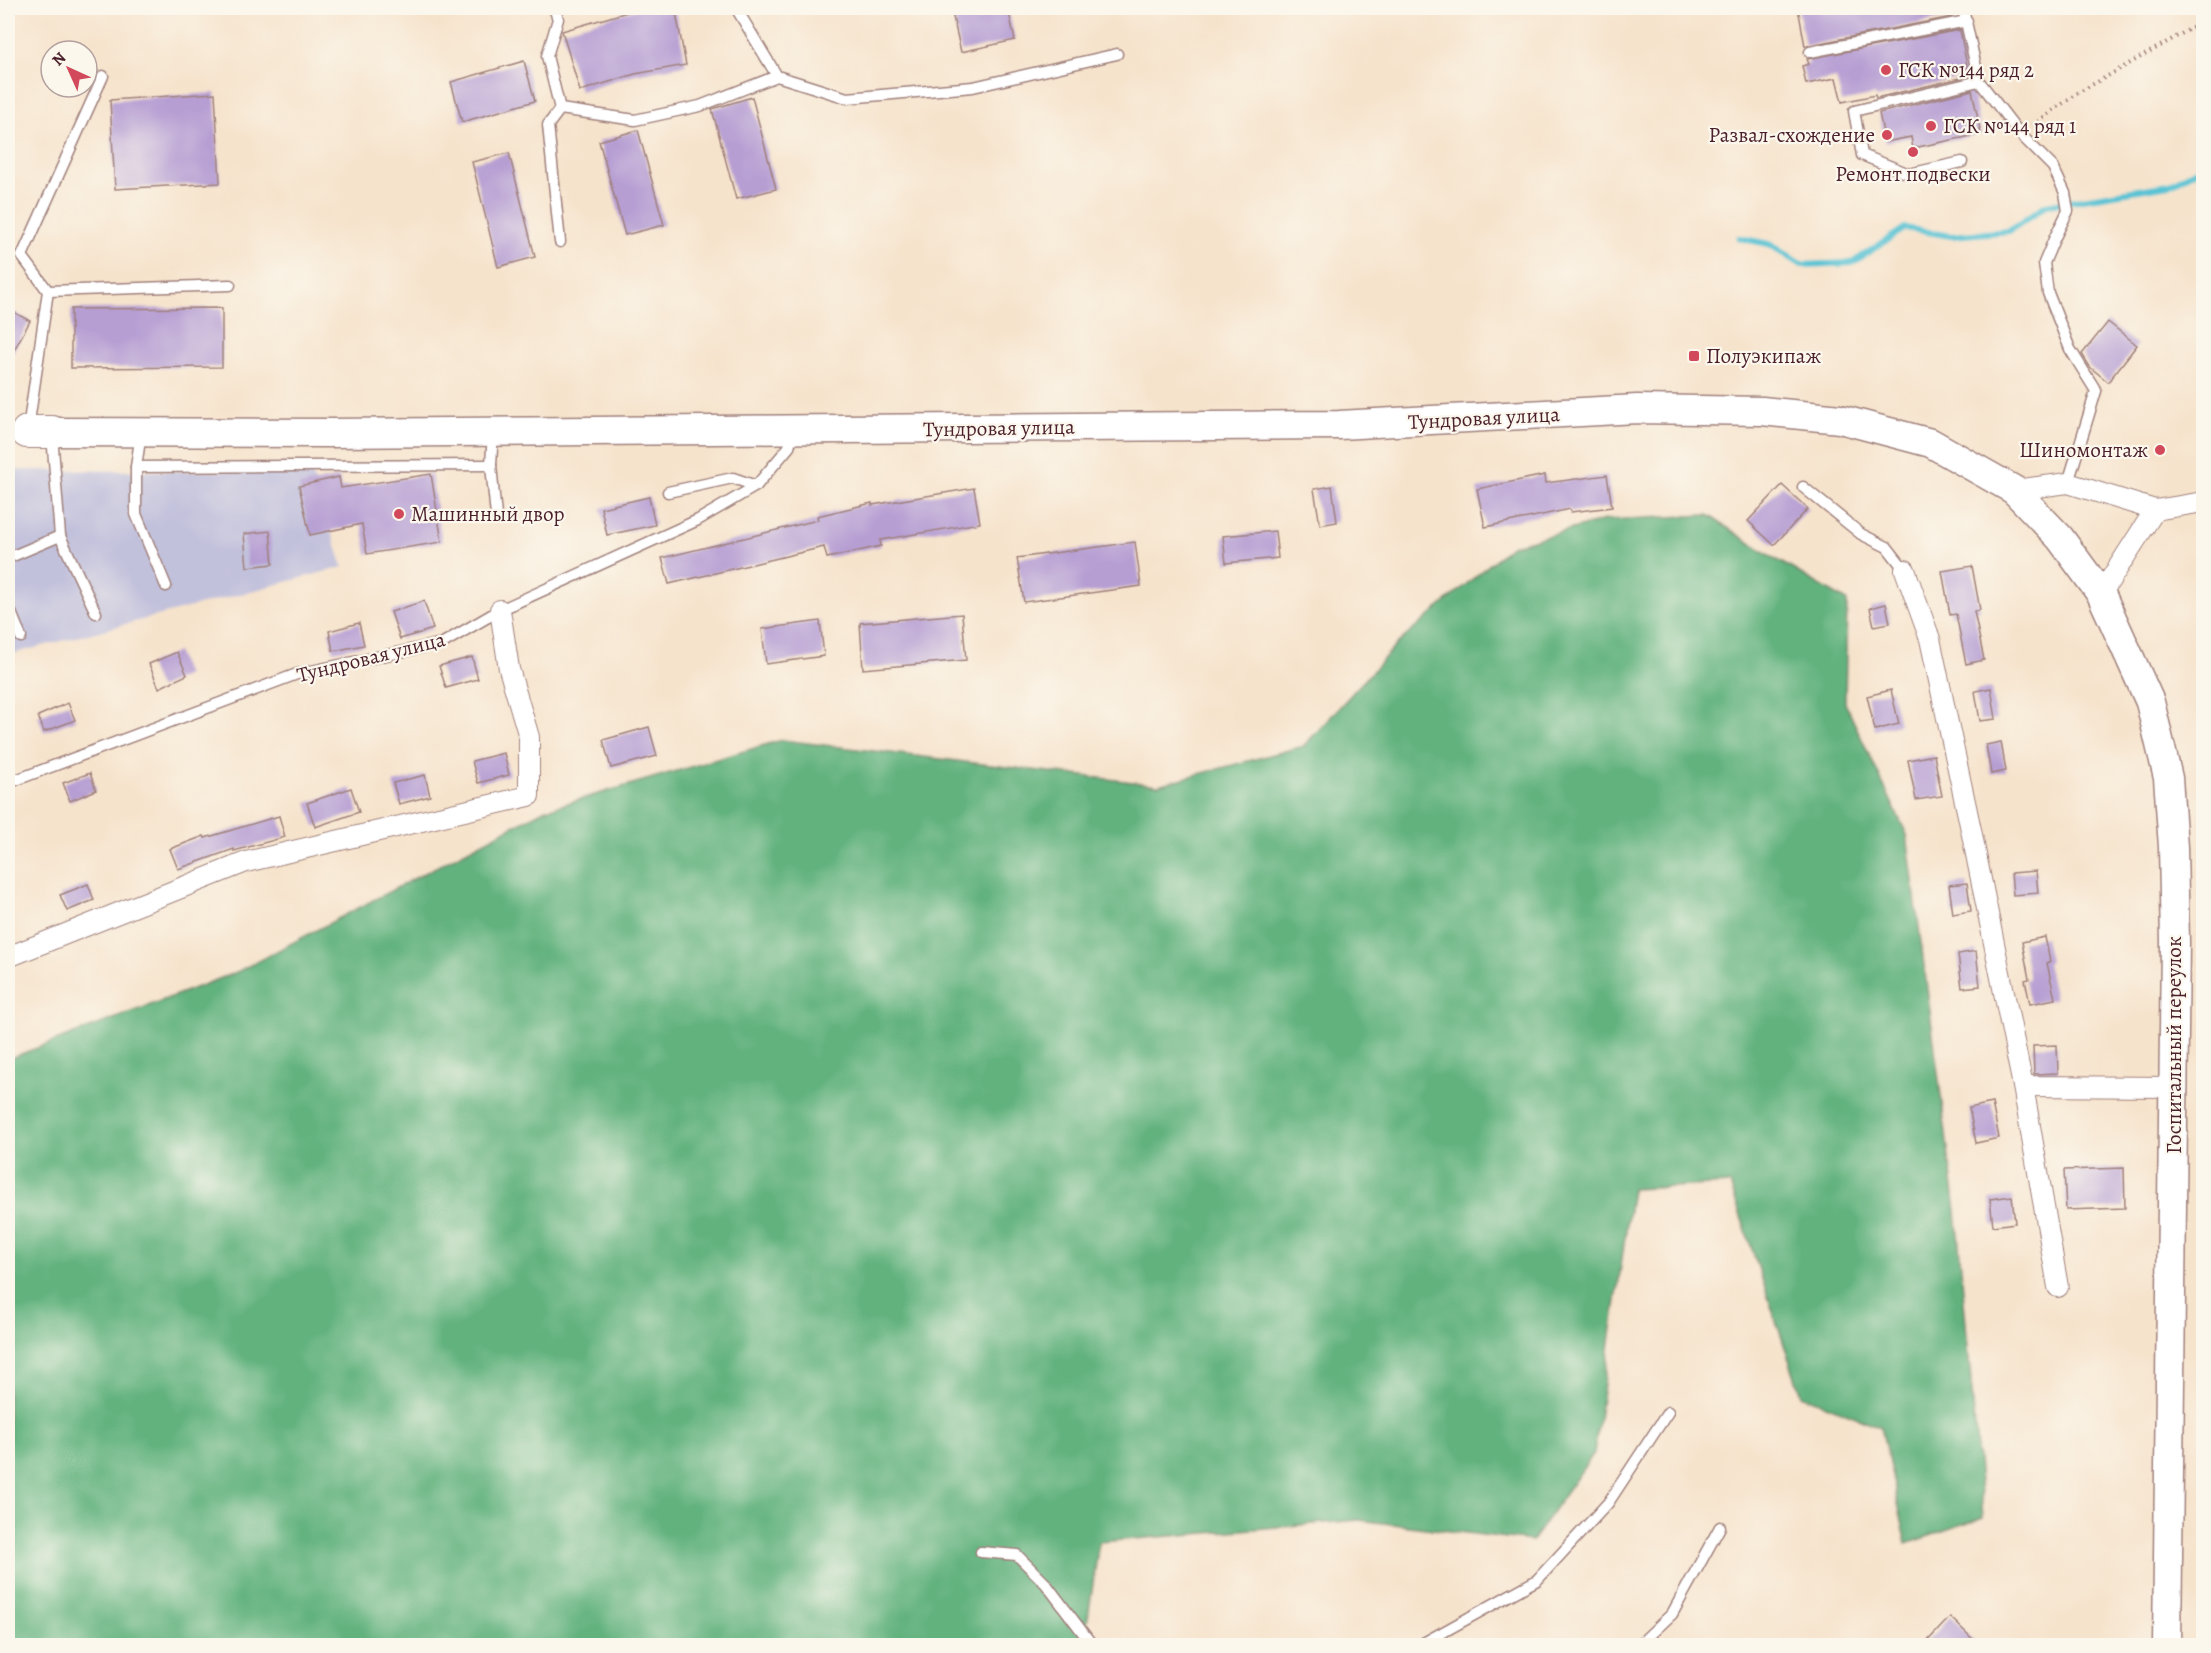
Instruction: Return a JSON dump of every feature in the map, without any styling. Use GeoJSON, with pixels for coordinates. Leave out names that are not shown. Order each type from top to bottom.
{"type":"FeatureCollection","features":[{"type":"Feature","properties":{"kind":"main road","name":"Тундровая улица"},"geometry":{"type":"LineString","coordinates":[[29,432],[1339,425],[1638,409],[1762,411],[1840,419],[1931,443],[2014,490]]}},
{"type":"Feature","properties":{"kind":"main road","name":"Госпитальный переулок"},"geometry":{"type":"LineString","coordinates":[[2014,490],[2060,538],[2101,594],[2150,702],[2168,778],[2173,859],[2174,1087],[2167,1646]]}},
{"type":"Feature","properties":{"kind":"street"},"geometry":{"type":"LineString","coordinates":[[2014,490],[2068,483],[2155,510],[2204,502]]}},
{"type":"Feature","properties":{"kind":"street"},"geometry":{"type":"LineString","coordinates":[[2101,594],[2155,510]]}},
{"type":"Feature","properties":{"kind":"street"},"geometry":{"type":"LineString","coordinates":[[1905,570],[1930,639],[1970,825],[2023,1086],[2058,1287]]}},
{"type":"Feature","properties":{"kind":"street"},"geometry":{"type":"LineString","coordinates":[[8,957],[246,862],[529,796],[529,737],[509,669],[500,610]]}},
{"type":"Feature","properties":{"kind":"street"},"geometry":{"type":"LineString","coordinates":[[2023,1086],[2174,1087]]}},
{"type":"Feature","properties":{"kind":"lane"},"geometry":{"type":"LineString","coordinates":[[554,8],[558,20],[547,56],[560,109]]}},
{"type":"Feature","properties":{"kind":"lane"},"geometry":{"type":"LineString","coordinates":[[736,8],[777,75]]}},
{"type":"Feature","properties":{"kind":"lane"},"geometry":{"type":"LineString","coordinates":[[1963,8],[1979,81],[2020,134],[2053,167],[2065,193],[2068,211],[2044,263],[2048,292],[2070,349],[2096,391],[2068,483]]}},
{"type":"Feature","properties":{"kind":"lane"},"geometry":{"type":"LineString","coordinates":[[1810,52],[1967,21]]}},
{"type":"Feature","properties":{"kind":"lane"},"geometry":{"type":"LineString","coordinates":[[560,109],[635,120],[700,106],[777,75],[847,98],[973,87],[1117,54]]}},
{"type":"Feature","properties":{"kind":"lane"},"geometry":{"type":"LineString","coordinates":[[96,613],[60,536],[29,432],[48,291],[22,256],[103,76]]}},
{"type":"Feature","properties":{"kind":"lane"},"geometry":{"type":"LineString","coordinates":[[1962,162],[1909,174],[1862,155],[1854,111],[1979,81]]}},
{"type":"Feature","properties":{"kind":"lane"},"geometry":{"type":"LineString","coordinates":[[560,109],[548,125],[560,242]]}},
{"type":"Feature","properties":{"kind":"lane"},"geometry":{"type":"LineString","coordinates":[[48,291],[230,285]]}},
{"type":"Feature","properties":{"kind":"lane","name":"Тундровая улица"},"geometry":{"type":"LineString","coordinates":[[8,783],[297,674],[443,643],[500,610],[698,520],[756,486],[789,447],[794,429]]}},
{"type":"Feature","properties":{"kind":"lane"},"geometry":{"type":"LineString","coordinates":[[493,431],[491,465],[496,516]]}},
{"type":"Feature","properties":{"kind":"lane"},"geometry":{"type":"LineString","coordinates":[[141,433],[136,467],[136,514],[166,586]]}},
{"type":"Feature","properties":{"kind":"lane"},"geometry":{"type":"LineString","coordinates":[[136,467],[491,465]]}},
{"type":"Feature","properties":{"kind":"lane"},"geometry":{"type":"LineString","coordinates":[[668,492],[733,478],[756,486]]}},
{"type":"Feature","properties":{"kind":"lane"},"geometry":{"type":"LineString","coordinates":[[1803,487],[1861,534],[1887,547],[1905,570]]}},
{"type":"Feature","properties":{"kind":"lane"},"geometry":{"type":"LineString","coordinates":[[8,558],[60,536]]}},
{"type":"Feature","properties":{"kind":"lane"},"geometry":{"type":"LineString","coordinates":[[8,605],[21,638]]}},
{"type":"Feature","properties":{"kind":"lane"},"geometry":{"type":"LineString","coordinates":[[1418,1646],[1537,1580],[1608,1503],[1668,1412]]}},
{"type":"Feature","properties":{"kind":"lane"},"geometry":{"type":"LineString","coordinates":[[1638,1646],[1672,1614],[1719,1527]]}},
{"type":"Feature","properties":{"kind":"lane"},"geometry":{"type":"LineString","coordinates":[[981,1552],[1017,1556],[1046,1584],[1093,1646]]}},
{"type":"Feature","properties":{"kind":"path"},"geometry":{"type":"LineString","coordinates":[[2020,134],[2076,94],[2204,21]]}},
{"type":"Feature","properties":{"kind":"shaded area"},"geometry":{"type":"Polygon","coordinates":[[[8,470],[311,472],[343,567],[8,655],[8,470]]]}},
{"type":"Feature","properties":{"kind":"green space"},"geometry":{"type":"Polygon","coordinates":[[[1708,515],[1772,557],[1847,601],[1845,703],[1907,835],[1956,1211],[1983,1517],[1907,1544],[1881,1427],[1801,1395],[1730,1184],[1632,1189],[1594,1453],[1532,1541],[1359,1520],[1099,1542],[1084,1645],[8,1646],[8,1059],[237,972],[544,810],[782,740],[1158,785],[1304,746],[1398,643],[1511,546],[1605,520],[1708,515]]]}},
{"type":"Feature","properties":{"kind":"building"},"geometry":{"type":"Polygon","coordinates":[[[641,8],[675,8],[686,65],[635,74],[580,91],[562,31],[641,8]]]}},
{"type":"Feature","properties":{"kind":"building"},"geometry":{"type":"Polygon","coordinates":[[[951,8],[1008,8],[1015,40],[961,52],[951,8]]]}},
{"type":"Feature","properties":{"kind":"building"},"geometry":{"type":"Polygon","coordinates":[[[1798,8],[1949,8],[1951,17],[1805,46],[1798,8]]]}},
{"type":"Feature","properties":{"kind":"building","name":"ГСК №144 ряд 2"},"geometry":{"type":"Polygon","coordinates":[[[1960,30],[1969,76],[1876,98],[1875,95],[1842,102],[1836,78],[1806,84],[1802,66],[1809,64],[1807,59],[1960,30]]]}},
{"type":"Feature","properties":{"kind":"building"},"geometry":{"type":"Polygon","coordinates":[[[524,61],[535,101],[462,122],[451,82],[524,61]]]}},
{"type":"Feature","properties":{"kind":"building","name":"ГСК №144 ряд 1"},"geometry":{"type":"Polygon","coordinates":[[[1972,90],[1981,134],[1913,148],[1911,137],[1885,142],[1879,113],[1972,90]]]}},
{"type":"Feature","properties":{"kind":"building"},"geometry":{"type":"Polygon","coordinates":[[[215,93],[220,183],[115,189],[110,100],[215,93]]]}},
{"type":"Feature","properties":{"kind":"building"},"geometry":{"type":"Polygon","coordinates":[[[752,97],[776,189],[736,199],[712,109],[752,97]]]}},
{"type":"Feature","properties":{"kind":"building"},"geometry":{"type":"Polygon","coordinates":[[[638,130],[664,225],[625,235],[599,141],[638,130]]]}},
{"type":"Feature","properties":{"kind":"building"},"geometry":{"type":"Polygon","coordinates":[[[509,153],[535,257],[498,267],[472,162],[509,153]]]}},
{"type":"Feature","properties":{"kind":"building"},"geometry":{"type":"Polygon","coordinates":[[[222,308],[222,367],[71,368],[71,309],[222,308]]]}},
{"type":"Feature","properties":{"kind":"building"},"geometry":{"type":"Polygon","coordinates":[[[8,309],[30,321],[8,361],[8,309]]]}},
{"type":"Feature","properties":{"kind":"building"},"geometry":{"type":"Polygon","coordinates":[[[2108,322],[2137,345],[2108,382],[2090,367],[2082,354],[2108,322]]]}},
{"type":"Feature","properties":{"kind":"building","name":"Машинный двор"},"geometry":{"type":"Polygon","coordinates":[[[431,474],[442,542],[367,554],[362,524],[310,535],[299,486],[339,477],[341,488],[431,474]]]}},
{"type":"Feature","properties":{"kind":"building"},"geometry":{"type":"Polygon","coordinates":[[[1545,475],[1546,483],[1607,475],[1612,507],[1571,512],[1570,509],[1485,527],[1477,489],[1545,475]]]}},
{"type":"Feature","properties":{"kind":"building"},"geometry":{"type":"Polygon","coordinates":[[[1782,485],[1808,509],[1774,545],[1748,521],[1782,485]]]}},
{"type":"Feature","properties":{"kind":"building"},"geometry":{"type":"Polygon","coordinates":[[[1332,486],[1337,522],[1320,525],[1314,489],[1332,486]]]}},
{"type":"Feature","properties":{"kind":"building"},"geometry":{"type":"Polygon","coordinates":[[[974,488],[980,523],[880,540],[881,546],[827,558],[824,547],[669,584],[662,558],[818,520],[817,516],[872,503],[872,505],[974,488]]]}},
{"type":"Feature","properties":{"kind":"building"},"geometry":{"type":"Polygon","coordinates":[[[649,497],[655,525],[607,535],[601,508],[649,497]]]}},
{"type":"Feature","properties":{"kind":"building"},"geometry":{"type":"Polygon","coordinates":[[[270,531],[273,564],[247,567],[244,534],[270,531]]]}},
{"type":"Feature","properties":{"kind":"building"},"geometry":{"type":"Polygon","coordinates":[[[1275,531],[1278,558],[1226,563],[1223,536],[1275,531]]]}},
{"type":"Feature","properties":{"kind":"building"},"geometry":{"type":"Polygon","coordinates":[[[1135,542],[1141,586],[1024,602],[1017,558],[1135,542]]]}},
{"type":"Feature","properties":{"kind":"building"},"geometry":{"type":"Polygon","coordinates":[[[1972,566],[1980,610],[1974,611],[1984,660],[1966,664],[1956,614],[1950,615],[1942,571],[1972,566]]]}},
{"type":"Feature","properties":{"kind":"building"},"geometry":{"type":"Polygon","coordinates":[[[424,601],[433,629],[400,639],[391,612],[424,601]]]}},
{"type":"Feature","properties":{"kind":"building"},"geometry":{"type":"Polygon","coordinates":[[[1886,604],[1890,623],[1874,626],[1870,608],[1886,604]]]}},
{"type":"Feature","properties":{"kind":"building"},"geometry":{"type":"Polygon","coordinates":[[[962,614],[966,660],[863,669],[860,623],[962,614]]]}},
{"type":"Feature","properties":{"kind":"building"},"geometry":{"type":"Polygon","coordinates":[[[820,621],[824,656],[766,664],[762,629],[820,621]]]}},
{"type":"Feature","properties":{"kind":"building"},"geometry":{"type":"Polygon","coordinates":[[[359,623],[364,645],[333,651],[329,631],[359,623]]]}},
{"type":"Feature","properties":{"kind":"building"},"geometry":{"type":"Polygon","coordinates":[[[177,652],[187,675],[159,688],[149,664],[177,652]]]}},
{"type":"Feature","properties":{"kind":"building"},"geometry":{"type":"Polygon","coordinates":[[[472,657],[478,679],[446,688],[439,666],[472,657]]]}},
{"type":"Feature","properties":{"kind":"building"},"geometry":{"type":"Polygon","coordinates":[[[1991,688],[1996,719],[1980,721],[1975,691],[1991,688]]]}},
{"type":"Feature","properties":{"kind":"building"},"geometry":{"type":"Polygon","coordinates":[[[1891,690],[1899,724],[1875,730],[1867,696],[1891,690]]]}},
{"type":"Feature","properties":{"kind":"building"},"geometry":{"type":"Polygon","coordinates":[[[68,703],[75,720],[44,732],[38,716],[68,703]]]}},
{"type":"Feature","properties":{"kind":"building"},"geometry":{"type":"Polygon","coordinates":[[[649,727],[657,756],[611,768],[603,740],[649,727]]]}},
{"type":"Feature","properties":{"kind":"building"},"geometry":{"type":"Polygon","coordinates":[[[2001,742],[2006,771],[1991,774],[1986,745],[2001,742]]]}},
{"type":"Feature","properties":{"kind":"building"},"geometry":{"type":"Polygon","coordinates":[[[504,753],[509,775],[478,783],[472,761],[504,753]]]}},
{"type":"Feature","properties":{"kind":"building"},"geometry":{"type":"Polygon","coordinates":[[[1934,755],[1942,796],[1916,800],[1908,760],[1934,755]]]}},
{"type":"Feature","properties":{"kind":"building"},"geometry":{"type":"Polygon","coordinates":[[[90,773],[96,790],[70,801],[63,783],[90,773]]]}},
{"type":"Feature","properties":{"kind":"building"},"geometry":{"type":"Polygon","coordinates":[[[425,775],[430,796],[399,804],[393,783],[425,775]]]}},
{"type":"Feature","properties":{"kind":"building"},"geometry":{"type":"Polygon","coordinates":[[[351,788],[359,812],[315,827],[307,803],[351,788]]]}},
{"type":"Feature","properties":{"kind":"building"},"geometry":{"type":"Polygon","coordinates":[[[279,816],[285,837],[234,851],[234,849],[178,869],[170,849],[204,836],[205,838],[279,816]]]}},
{"type":"Feature","properties":{"kind":"building"},"geometry":{"type":"Polygon","coordinates":[[[2036,871],[2038,893],[2013,895],[2011,873],[2036,871]]]}},
{"type":"Feature","properties":{"kind":"building"},"geometry":{"type":"Polygon","coordinates":[[[1967,883],[1971,911],[1953,914],[1949,885],[1967,883]]]}},
{"type":"Feature","properties":{"kind":"building"},"geometry":{"type":"Polygon","coordinates":[[[88,884],[94,900],[67,911],[60,895],[88,884]]]}},
{"type":"Feature","properties":{"kind":"building"},"geometry":{"type":"Polygon","coordinates":[[[2045,937],[2050,962],[2047,963],[2055,999],[2030,1004],[2025,980],[2029,979],[2022,942],[2045,937]]]}},
{"type":"Feature","properties":{"kind":"building"},"geometry":{"type":"Polygon","coordinates":[[[1976,951],[1980,986],[1962,988],[1958,954],[1976,951]]]}},
{"type":"Feature","properties":{"kind":"building"},"geometry":{"type":"Polygon","coordinates":[[[2057,1045],[2058,1073],[2034,1074],[2033,1046],[2057,1045]]]}},
{"type":"Feature","properties":{"kind":"building"},"geometry":{"type":"Polygon","coordinates":[[[1992,1103],[1999,1138],[1976,1143],[1969,1108],[1992,1103]]]}},
{"type":"Feature","properties":{"kind":"building"},"geometry":{"type":"Polygon","coordinates":[[[2124,1168],[2125,1208],[2066,1210],[2064,1170],[2124,1168]]]}},
{"type":"Feature","properties":{"kind":"building"},"geometry":{"type":"Polygon","coordinates":[[[2012,1196],[2015,1223],[1993,1226],[1990,1199],[2012,1196]]]}},
{"type":"Feature","properties":{"kind":"building"},"geometry":{"type":"Polygon","coordinates":[[[1950,1617],[1980,1646],[1923,1646],[1950,1617]]]}},
{"type":"Feature","properties":{"kind":"waterway"},"geometry":{"type":"LineString","coordinates":[[1739,238],[1769,244],[1802,265],[1852,263],[1905,228],[1951,236],[2009,231],[2046,205],[2169,185],[2204,166]]}},
{"type":"Feature","properties":{"kind":"place","name":"ГСК №144 ряд 2"},"geometry":{"type":"Point","coordinates":[1886,70]}},
{"type":"Feature","properties":{"kind":"place","name":"ГСК №144 ряд 1"},"geometry":{"type":"Point","coordinates":[1931,126]}},
{"type":"Feature","properties":{"kind":"place","name":"Развал-схождение"},"geometry":{"type":"Point","coordinates":[1887,135]}},
{"type":"Feature","properties":{"kind":"place","name":"Ремонт подвески"},"geometry":{"type":"Point","coordinates":[1913,152]}},
{"type":"Feature","properties":{"kind":"place","name":"Полуэкипаж"},"geometry":{"type":"Point","coordinates":[1694,356]}},
{"type":"Feature","properties":{"kind":"place","name":"Шиномонтаж"},"geometry":{"type":"Point","coordinates":[2160,450]}},
{"type":"Feature","properties":{"kind":"place","name":"Машинный двор"},"geometry":{"type":"Point","coordinates":[399,514]}}]}
